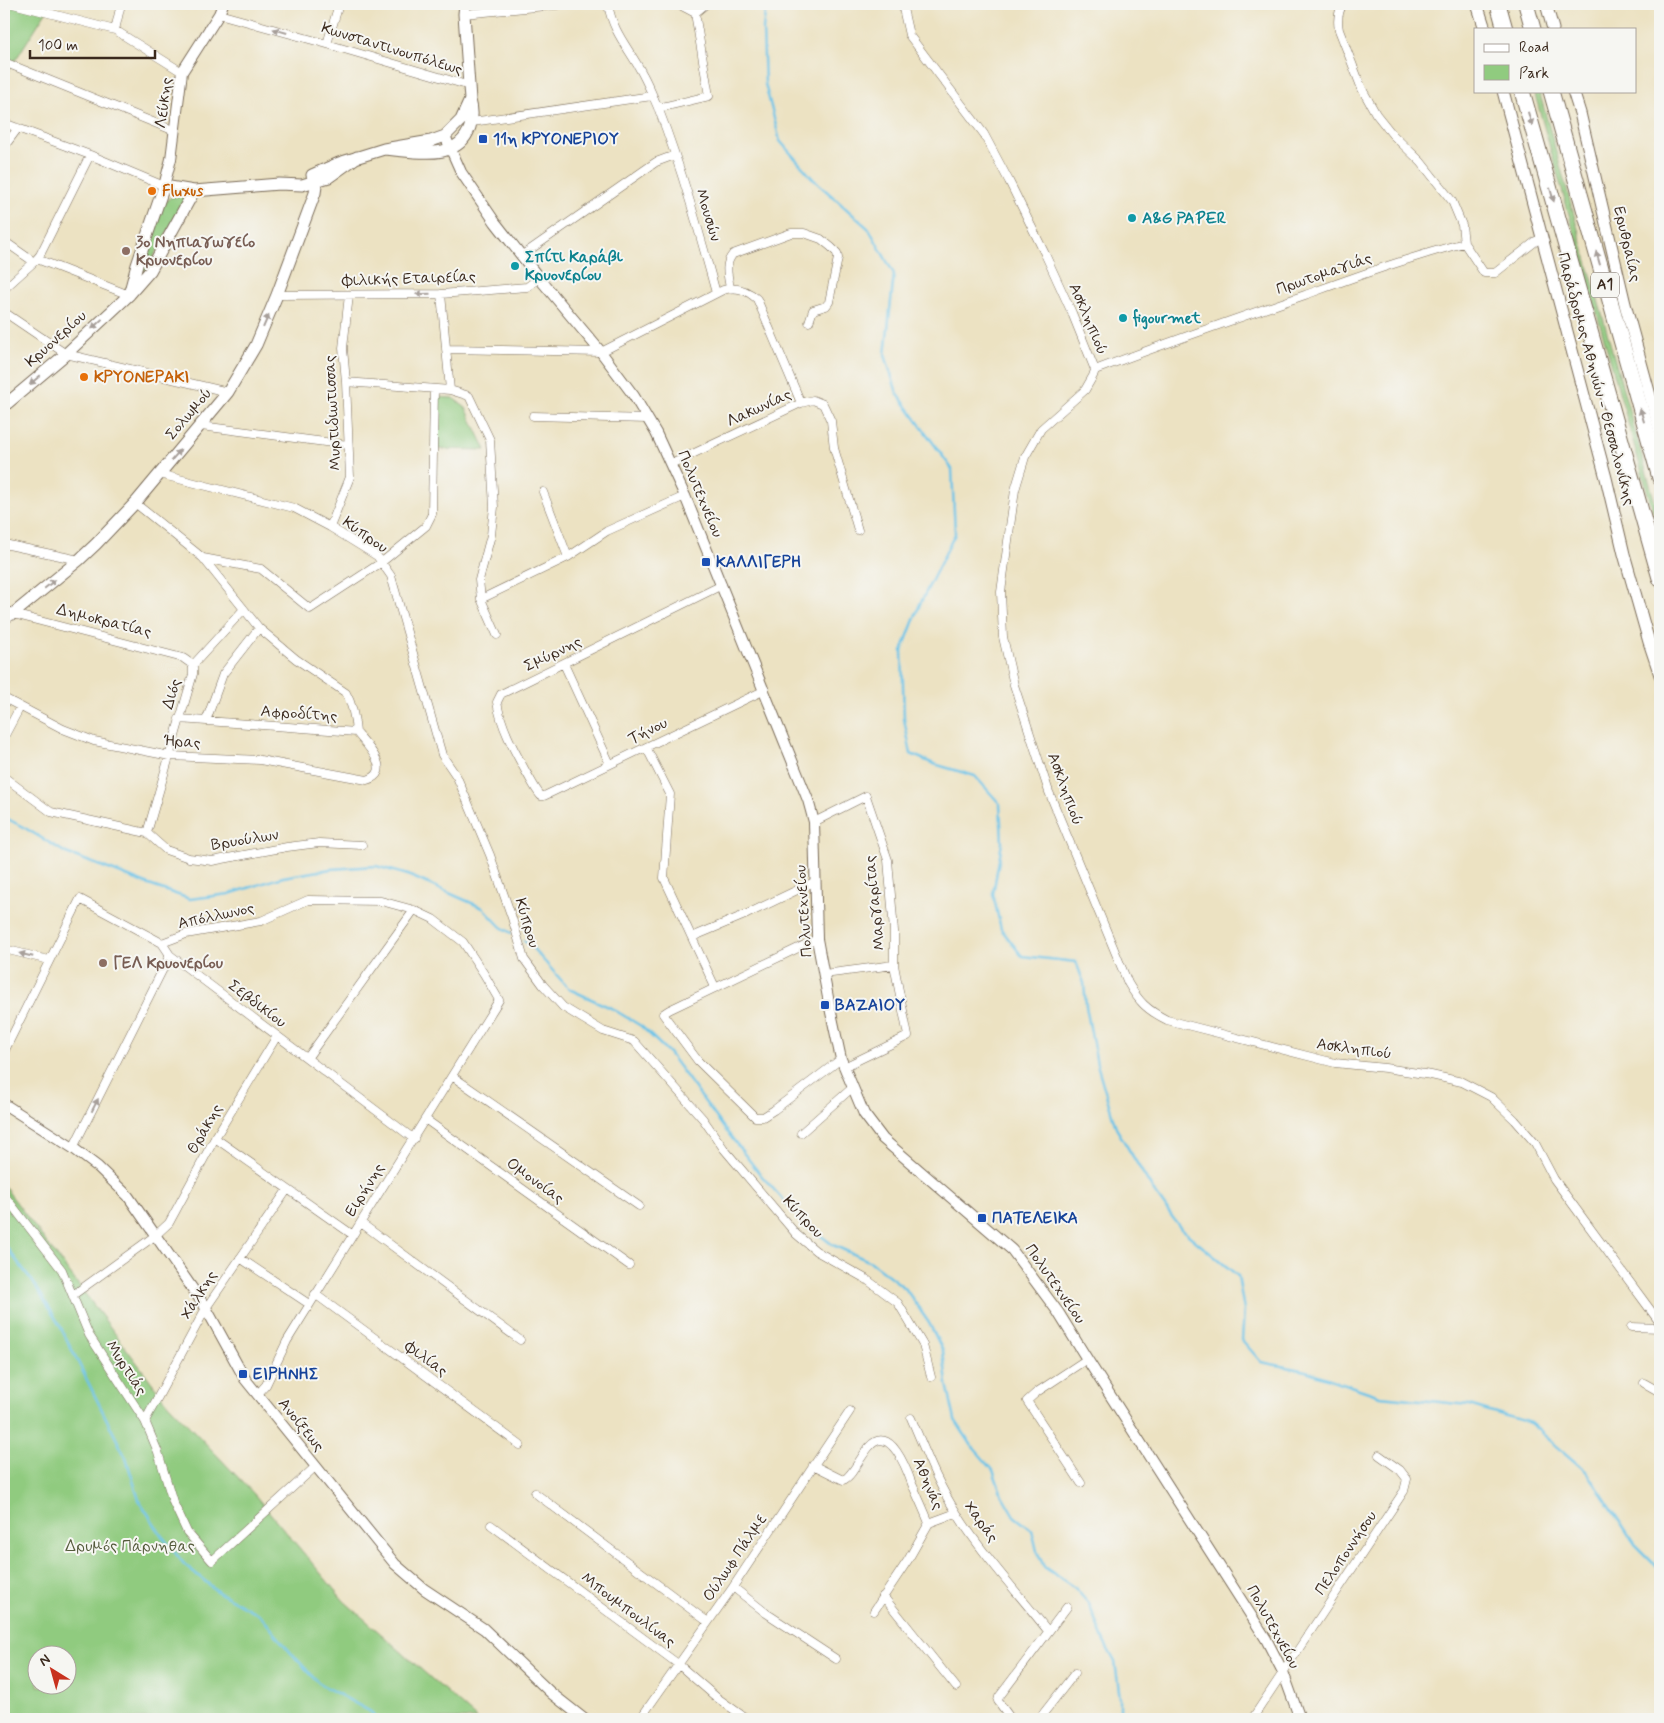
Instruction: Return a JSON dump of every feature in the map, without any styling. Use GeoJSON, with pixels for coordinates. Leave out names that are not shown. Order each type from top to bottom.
{"type":"FeatureCollection","features":[{"type":"Feature","properties":{"kind":"highway"},"geometry":{"type":"LineString","coordinates":[[1498,4],[1505,28]]}},
{"type":"Feature","properties":{"kind":"highway"},"geometry":{"type":"LineString","coordinates":[[1526,4],[1533,28]]}},
{"type":"Feature","properties":{"kind":"highway","name":"Α1"},"geometry":{"type":"LineString","coordinates":[[1522,92],[1660,578]]}},
{"type":"Feature","properties":{"kind":"highway","name":"Α1"},"geometry":{"type":"LineString","coordinates":[[1551,92],[1660,478]]}},
{"type":"Feature","properties":{"kind":"main road"},"geometry":{"type":"LineString","coordinates":[[1478,4],[1485,28]]}},
{"type":"Feature","properties":{"kind":"main road"},"geometry":{"type":"LineString","coordinates":[[1546,4],[1554,28]]}},
{"type":"Feature","properties":{"kind":"main road"},"geometry":{"type":"LineString","coordinates":[[384,149],[434,152],[452,150],[462,143],[468,133],[472,122],[473,109],[470,100],[465,9]]}},
{"type":"Feature","properties":{"kind":"main road","name":"Παράδρομος Αθηνών - Θεσσαλονίκης"},"geometry":{"type":"LineString","coordinates":[[1503,92],[1604,469],[1624,554],[1660,675]]}},
{"type":"Feature","properties":{"kind":"main road","name":"Ερυθραίας"},"geometry":{"type":"LineString","coordinates":[[1573,92],[1580,113],[1627,313],[1660,432]]}},
{"type":"Feature","properties":{"kind":"main road"},"geometry":{"type":"LineString","coordinates":[[128,295],[164,186],[194,191],[279,184],[302,185],[317,177],[329,177],[358,157],[384,149],[431,141],[445,136],[461,120],[470,100]]}},
{"type":"Feature","properties":{"kind":"main road","name":"Σολωμού"},"geometry":{"type":"LineString","coordinates":[[7,616],[79,560],[135,503],[228,392],[256,345],[277,295],[315,193],[317,177]]}},
{"type":"Feature","properties":{"kind":"main road","name":"Κρυονερίου"},"geometry":{"type":"LineString","coordinates":[[4,406],[66,354],[128,295],[150,271],[194,191]]}},
{"type":"Feature","properties":{"kind":"street"},"geometry":{"type":"LineString","coordinates":[[13,4],[115,30],[182,72]]}},
{"type":"Feature","properties":{"kind":"street"},"geometry":{"type":"LineString","coordinates":[[115,30],[121,4]]}},
{"type":"Feature","properties":{"kind":"street"},"geometry":{"type":"LineString","coordinates":[[327,44],[339,4]]}},
{"type":"Feature","properties":{"kind":"street"},"geometry":{"type":"LineString","coordinates":[[465,9],[566,4]]}},
{"type":"Feature","properties":{"kind":"street","name":"Μουσών"},"geometry":{"type":"LineString","coordinates":[[608,4],[615,29],[643,74],[658,108],[696,220],[716,293]]}},
{"type":"Feature","properties":{"kind":"street"},"geometry":{"type":"LineString","coordinates":[[678,4],[695,13]]}},
{"type":"Feature","properties":{"kind":"street"},"geometry":{"type":"LineString","coordinates":[[695,13],[706,4]]}},
{"type":"Feature","properties":{"kind":"street","name":"Ασκληπιού"},"geometry":{"type":"LineString","coordinates":[[902,4],[910,36],[984,134],[1001,165],[1045,254],[1095,370],[1085,390],[1041,429],[1025,457],[1015,490],[1001,592],[1004,637],[1014,685],[1046,783],[1128,984],[1138,1000],[1151,1012],[1167,1020],[1334,1063],[1385,1068],[1462,1082],[1491,1097],[1535,1143],[1554,1179],[1660,1322]]}},
{"type":"Feature","properties":{"kind":"street"},"geometry":{"type":"LineString","coordinates":[[1343,4],[1338,15],[1337,24],[1362,89],[1383,124],[1421,162],[1452,200],[1462,225],[1464,243],[1484,273],[1495,274],[1536,241],[1543,238]]}},
{"type":"Feature","properties":{"kind":"street","name":"Κωνσταντινουπόλεως"},"geometry":{"type":"LineString","coordinates":[[221,9],[327,44],[470,86]]}},
{"type":"Feature","properties":{"kind":"street","name":"Λεύκης"},"geometry":{"type":"LineString","coordinates":[[164,186],[171,159],[182,72],[221,9]]}},
{"type":"Feature","properties":{"kind":"street"},"geometry":{"type":"LineString","coordinates":[[658,108],[709,96],[695,13]]}},
{"type":"Feature","properties":{"kind":"street"},"geometry":{"type":"LineString","coordinates":[[4,62],[175,131]]}},
{"type":"Feature","properties":{"kind":"street"},"geometry":{"type":"LineString","coordinates":[[472,122],[652,96]]}},
{"type":"Feature","properties":{"kind":"street"},"geometry":{"type":"LineString","coordinates":[[4,124],[90,154],[164,186]]}},
{"type":"Feature","properties":{"kind":"street"},"geometry":{"type":"LineString","coordinates":[[4,147],[18,128]]}},
{"type":"Feature","properties":{"kind":"street","name":"Πολυτεχνείου"},"geometry":{"type":"LineString","coordinates":[[445,136],[461,172],[494,222],[601,352],[634,396],[656,433],[685,496],[808,800],[814,822],[818,939],[824,974],[843,1063],[864,1114],[883,1139],[1012,1250],[1058,1312],[1086,1360],[1266,1639],[1283,1672],[1300,1719]]}},
{"type":"Feature","properties":{"kind":"street"},"geometry":{"type":"LineString","coordinates":[[4,289],[36,260],[90,154]]}},
{"type":"Feature","properties":{"kind":"street"},"geometry":{"type":"LineString","coordinates":[[521,256],[656,162],[675,155]]}},
{"type":"Feature","properties":{"kind":"street"},"geometry":{"type":"LineString","coordinates":[[730,288],[727,265],[729,259],[734,254],[790,233],[804,233],[816,236],[837,253],[838,260],[829,302],[826,306],[813,310],[809,322]]}},
{"type":"Feature","properties":{"kind":"street"},"geometry":{"type":"LineString","coordinates":[[4,241],[36,260],[128,295]]}},
{"type":"Feature","properties":{"kind":"street","name":"Πρωτομαγιάς"},"geometry":{"type":"LineString","coordinates":[[1095,370],[1341,282],[1424,254],[1464,243]]}},
{"type":"Feature","properties":{"kind":"street","name":"Φιλικής Εταιρείας"},"geometry":{"type":"LineString","coordinates":[[277,295],[441,294],[527,287],[539,278]]}},
{"type":"Feature","properties":{"kind":"street"},"geometry":{"type":"LineString","coordinates":[[446,349],[601,352],[716,293],[730,288],[748,291],[757,299],[801,403]]}},
{"type":"Feature","properties":{"kind":"street"},"geometry":{"type":"LineString","coordinates":[[441,294],[450,390]]}},
{"type":"Feature","properties":{"kind":"street","name":"Μυρτιδιωτισσας"},"geometry":{"type":"LineString","coordinates":[[330,527],[350,477],[343,348],[349,295]]}},
{"type":"Feature","properties":{"kind":"street"},"geometry":{"type":"LineString","coordinates":[[4,312],[66,354],[228,392]]}},
{"type":"Feature","properties":{"kind":"street"},"geometry":{"type":"LineString","coordinates":[[346,382],[450,390],[469,396],[490,440],[494,507],[491,535],[480,580],[481,599],[496,635]]}},
{"type":"Feature","properties":{"kind":"street"},"geometry":{"type":"LineString","coordinates":[[203,558],[261,569],[310,609],[382,562],[426,526],[432,514],[434,389]]}},
{"type":"Feature","properties":{"kind":"street","name":"Λακωνίας"},"geometry":{"type":"LineString","coordinates":[[671,464],[801,403],[814,400],[823,404],[831,421],[834,448],[858,530]]}},
{"type":"Feature","properties":{"kind":"street"},"geometry":{"type":"LineString","coordinates":[[533,416],[648,419]]}},
{"type":"Feature","properties":{"kind":"street"},"geometry":{"type":"LineString","coordinates":[[201,426],[348,445]]}},
{"type":"Feature","properties":{"kind":"street","name":"Κύπρου"},"geometry":{"type":"LineString","coordinates":[[159,474],[294,508],[330,527],[377,556],[391,576],[442,755],[457,777],[480,830],[512,918],[524,959],[543,985],[563,1006],[603,1031],[634,1041],[703,1119],[724,1148],[796,1234],[816,1251],[866,1279],[898,1303],[923,1345],[931,1377]]}},
{"type":"Feature","properties":{"kind":"street"},"geometry":{"type":"LineString","coordinates":[[544,492],[568,557]]}},
{"type":"Feature","properties":{"kind":"street"},"geometry":{"type":"LineString","coordinates":[[481,599],[568,557],[606,531],[685,496]]}},
{"type":"Feature","properties":{"kind":"street"},"geometry":{"type":"LineString","coordinates":[[135,503],[203,558],[259,628],[296,659],[346,694],[350,700],[356,732]]}},
{"type":"Feature","properties":{"kind":"street"},"geometry":{"type":"LineString","coordinates":[[4,544],[79,560]]}},
{"type":"Feature","properties":{"kind":"street","name":"Σμύρνης"},"geometry":{"type":"LineString","coordinates":[[544,796],[540,796],[534,787],[510,742],[497,702],[501,694],[722,584]]}},
{"type":"Feature","properties":{"kind":"street","name":"Διός"},"geometry":{"type":"LineString","coordinates":[[147,833],[194,665],[244,610]]}},
{"type":"Feature","properties":{"kind":"street","name":"Δημοκρατίας"},"geometry":{"type":"LineString","coordinates":[[7,616],[183,658],[194,665]]}},
{"type":"Feature","properties":{"kind":"street"},"geometry":{"type":"LineString","coordinates":[[206,721],[223,674],[259,628]]}},
{"type":"Feature","properties":{"kind":"street"},"geometry":{"type":"LineString","coordinates":[[564,664],[610,764]]}},
{"type":"Feature","properties":{"kind":"street","name":"Τήνου"},"geometry":{"type":"LineString","coordinates":[[544,796],[765,690]]}},
{"type":"Feature","properties":{"kind":"street","name":"Ήρας"},"geometry":{"type":"LineString","coordinates":[[4,698],[63,729],[94,740],[170,756],[260,760],[367,780]]}},
{"type":"Feature","properties":{"kind":"street"},"geometry":{"type":"LineString","coordinates":[[4,737],[20,707]]}},
{"type":"Feature","properties":{"kind":"street","name":"Αφροδίτης"},"geometry":{"type":"LineString","coordinates":[[179,719],[356,732],[376,756],[379,766],[374,776],[367,780]]}},
{"type":"Feature","properties":{"kind":"street"},"geometry":{"type":"LineString","coordinates":[[646,747],[670,794],[664,878],[715,987]]}},
{"type":"Feature","properties":{"kind":"street","name":"Βρυούλων"},"geometry":{"type":"LineString","coordinates":[[4,777],[50,812],[147,833],[166,850],[189,858],[212,861],[320,843],[362,845]]}},
{"type":"Feature","properties":{"kind":"street","name":"Μαργαρίτας"},"geometry":{"type":"LineString","coordinates":[[814,822],[866,796],[888,860],[894,931],[894,966],[908,1036],[843,1063]]}},
{"type":"Feature","properties":{"kind":"street"},"geometry":{"type":"LineString","coordinates":[[692,937],[748,914],[816,881]]}},
{"type":"Feature","properties":{"kind":"street","name":"Σεβδικίου"},"geometry":{"type":"LineString","coordinates":[[49,960],[80,899],[162,943],[170,955],[414,1138]]}},
{"type":"Feature","properties":{"kind":"street","name":"Απόλλωνος"},"geometry":{"type":"LineString","coordinates":[[162,943],[186,934],[261,921],[308,900],[381,901],[414,910],[433,919],[463,942],[499,1000]]}},
{"type":"Feature","properties":{"kind":"street"},"geometry":{"type":"LineString","coordinates":[[308,1057],[414,910]]}},
{"type":"Feature","properties":{"kind":"street"},"geometry":{"type":"LineString","coordinates":[[818,939],[715,987],[663,1014],[698,1061],[755,1117],[763,1116],[774,1110],[843,1063]]}},
{"type":"Feature","properties":{"kind":"street"},"geometry":{"type":"LineString","coordinates":[[4,949],[49,960],[4,1052]]}},
{"type":"Feature","properties":{"kind":"street"},"geometry":{"type":"LineString","coordinates":[[73,1148],[170,955]]}},
{"type":"Feature","properties":{"kind":"street"},"geometry":{"type":"LineString","coordinates":[[824,974],[894,966]]}},
{"type":"Feature","properties":{"kind":"street","name":"Ειρήνης"},"geometry":{"type":"LineString","coordinates":[[257,1395],[266,1385],[287,1341],[315,1294],[499,1000]]}},
{"type":"Feature","properties":{"kind":"street","name":"Θράκης"},"geometry":{"type":"LineString","coordinates":[[73,1295],[156,1235],[169,1223],[215,1138],[277,1036]]}},
{"type":"Feature","properties":{"kind":"street"},"geometry":{"type":"LineString","coordinates":[[452,1076],[638,1206]]}},
{"type":"Feature","properties":{"kind":"street"},"geometry":{"type":"LineString","coordinates":[[801,1133],[852,1088]]}},
{"type":"Feature","properties":{"kind":"street","name":"Ανοίξεως"},"geometry":{"type":"LineString","coordinates":[[4,1104],[73,1148],[98,1167],[128,1196],[206,1308],[257,1395],[395,1564],[424,1589],[484,1629],[551,1693],[584,1719]]}},
{"type":"Feature","properties":{"kind":"street","name":"Ομονοίας"},"geometry":{"type":"LineString","coordinates":[[425,1119],[629,1265]]}},
{"type":"Feature","properties":{"kind":"street"},"geometry":{"type":"LineString","coordinates":[[215,1138],[353,1235]]}},
{"type":"Feature","properties":{"kind":"street","name":"Χάλκης"},"geometry":{"type":"LineString","coordinates":[[145,1421],[206,1308],[287,1190]]}},
{"type":"Feature","properties":{"kind":"street","name":"Μυρτιάς"},"geometry":{"type":"LineString","coordinates":[[4,1195],[62,1270],[89,1335],[145,1421],[158,1452],[173,1502],[187,1532],[212,1561],[315,1467]]}},
{"type":"Feature","properties":{"kind":"street"},"geometry":{"type":"LineString","coordinates":[[361,1223],[520,1340]]}},
{"type":"Feature","properties":{"kind":"street"},"geometry":{"type":"LineString","coordinates":[[240,1258],[309,1304]]}},
{"type":"Feature","properties":{"kind":"street","name":"Φιλίας"},"geometry":{"type":"LineString","coordinates":[[315,1294],[520,1445]]}},
{"type":"Feature","properties":{"kind":"street"},"geometry":{"type":"LineString","coordinates":[[1631,1327],[1660,1328]]}},
{"type":"Feature","properties":{"kind":"street"},"geometry":{"type":"LineString","coordinates":[[1082,1483],[1027,1401],[1037,1392],[1086,1360]]}},
{"type":"Feature","properties":{"kind":"street"},"geometry":{"type":"LineString","coordinates":[[1644,1383],[1660,1392]]}},
{"type":"Feature","properties":{"kind":"street","name":"Ούλωφ Πάλμε"},"geometry":{"type":"LineString","coordinates":[[640,1719],[733,1587],[850,1411]]}},
{"type":"Feature","properties":{"kind":"street","name":"Χαράς"},"geometry":{"type":"LineString","coordinates":[[911,1418],[956,1513],[1048,1631]]}},
{"type":"Feature","properties":{"kind":"street","name":"Αθηνάς"},"geometry":{"type":"LineString","coordinates":[[813,1464],[843,1480],[851,1475],[860,1457],[871,1445],[880,1441],[886,1443],[893,1447],[901,1457],[929,1523],[908,1560],[874,1610]]}},
{"type":"Feature","properties":{"kind":"street","name":"Πελοποννήσου"},"geometry":{"type":"LineString","coordinates":[[1283,1672],[1404,1491],[1408,1479],[1400,1470],[1379,1455]]}},
{"type":"Feature","properties":{"kind":"street"},"geometry":{"type":"LineString","coordinates":[[535,1493],[708,1622]]}},
{"type":"Feature","properties":{"kind":"street"},"geometry":{"type":"LineString","coordinates":[[929,1523],[956,1513]]}},
{"type":"Feature","properties":{"kind":"street","name":"Μπουμπουλίνας"},"geometry":{"type":"LineString","coordinates":[[491,1525],[678,1664],[716,1697],[747,1719]]}},
{"type":"Feature","properties":{"kind":"street"},"geometry":{"type":"LineString","coordinates":[[733,1587],[766,1614],[836,1658]]}},
{"type":"Feature","properties":{"kind":"street"},"geometry":{"type":"LineString","coordinates":[[884,1596],[956,1687]]}},
{"type":"Feature","properties":{"kind":"street"},"geometry":{"type":"LineString","coordinates":[[1011,1719],[1000,1706],[999,1697],[1067,1607]]}},
{"type":"Feature","properties":{"kind":"street"},"geometry":{"type":"LineString","coordinates":[[1252,1719],[1283,1672]]}},
{"type":"Feature","properties":{"kind":"street"},"geometry":{"type":"LineString","coordinates":[[1039,1719],[1075,1673]]}},
{"type":"Feature","properties":{"kind":"green space"},"geometry":{"type":"Polygon","coordinates":[[[4,4],[51,4],[4,78],[4,4]]]}},
{"type":"Feature","properties":{"kind":"green space"},"geometry":{"type":"Polygon","coordinates":[[[1534,92],[1539,92],[1660,520],[1660,536],[1534,92]]]}},
{"type":"Feature","properties":{"kind":"green space"},"geometry":{"type":"Polygon","coordinates":[[[187,196],[147,269],[134,281],[163,204],[171,197],[187,196]]]}},
{"type":"Feature","properties":{"kind":"green space"},"geometry":{"type":"Polygon","coordinates":[[[437,397],[453,398],[466,408],[486,450],[436,449],[437,397]]]}},
{"type":"Feature","properties":{"kind":"green space","name":"Δρυμός Πάρνηθας"},"geometry":{"type":"Polygon","coordinates":[[[4,1186],[168,1404],[254,1494],[344,1601],[477,1719],[4,1719],[4,1186]]]}},
{"type":"Feature","properties":{"kind":"waterway"},"geometry":{"type":"LineString","coordinates":[[766,4],[763,29],[765,84],[780,141],[814,180],[869,229],[894,274],[885,355],[897,393],[952,469],[955,534],[920,604],[902,651],[904,719],[911,754],[934,764],[975,776],[1000,804],[1002,843],[993,894],[1001,929],[1022,956],[1076,962],[1084,983],[1086,1006],[1097,1064],[1116,1128],[1153,1190],[1181,1229],[1238,1276],[1244,1310],[1242,1340],[1261,1362],[1306,1371],[1380,1396],[1469,1405],[1530,1423],[1588,1473],[1634,1544],[1660,1570]]}},
{"type":"Feature","properties":{"kind":"waterway"},"geometry":{"type":"LineString","coordinates":[[4,817],[66,853],[190,899],[229,894],[283,877],[331,869],[376,866],[408,875],[483,908],[501,927],[511,933]]}},
{"type":"Feature","properties":{"kind":"waterway"},"geometry":{"type":"LineString","coordinates":[[524,941],[529,944],[569,989],[611,1008],[641,1026],[669,1053],[760,1174],[804,1223],[833,1245],[871,1262],[905,1288],[929,1323],[943,1351],[947,1384],[955,1420],[972,1446],[993,1470],[1002,1495],[1014,1516],[1032,1530],[1037,1551],[1044,1567],[1075,1588],[1089,1604],[1104,1642],[1115,1662],[1120,1698],[1120,1719]]}},
{"type":"Feature","properties":{"kind":"waterway"},"geometry":{"type":"LineString","coordinates":[[4,1244],[33,1282],[59,1324],[126,1458],[139,1500],[162,1536],[184,1564],[218,1592],[260,1615],[291,1653],[320,1684],[371,1712],[377,1719]]}},
{"type":"Feature","properties":{"kind":"place","name":"11η ΚΡΥΟΝΕΡΙΟΥ"},"geometry":{"type":"Point","coordinates":[483,139]}},
{"type":"Feature","properties":{"kind":"place","name":"Fluxus"},"geometry":{"type":"Point","coordinates":[152,191]}},
{"type":"Feature","properties":{"kind":"place","name":"A&G PAPER"},"geometry":{"type":"Point","coordinates":[1132,218]}},
{"type":"Feature","properties":{"kind":"place","name":"3ο Νηπιαγωγείο Κρυονερίου"},"geometry":{"type":"Point","coordinates":[126,251]}},
{"type":"Feature","properties":{"kind":"place","name":"Σπίτι Καράβι Κρυονερίου"},"geometry":{"type":"Point","coordinates":[515,266]}},
{"type":"Feature","properties":{"kind":"place","name":"figourmet"},"geometry":{"type":"Point","coordinates":[1123,318]}},
{"type":"Feature","properties":{"kind":"place","name":"ΚΡΥΟΝΕΡΑΚΙ"},"geometry":{"type":"Point","coordinates":[84,377]}},
{"type":"Feature","properties":{"kind":"place","name":"ΚΑΛΛΙΓΕΡΗ"},"geometry":{"type":"Point","coordinates":[706,562]}},
{"type":"Feature","properties":{"kind":"place","name":"ΓΕΛ Κρυονερίου"},"geometry":{"type":"Point","coordinates":[103,963]}},
{"type":"Feature","properties":{"kind":"place","name":"ΒΑΖΑΙΟΥ"},"geometry":{"type":"Point","coordinates":[825,1005]}},
{"type":"Feature","properties":{"kind":"place","name":"ΠΑΤΕΛΕΙΚΑ"},"geometry":{"type":"Point","coordinates":[982,1218]}},
{"type":"Feature","properties":{"kind":"place","name":"ΕΙΡΗΝΗΣ"},"geometry":{"type":"Point","coordinates":[243,1374]}}]}
